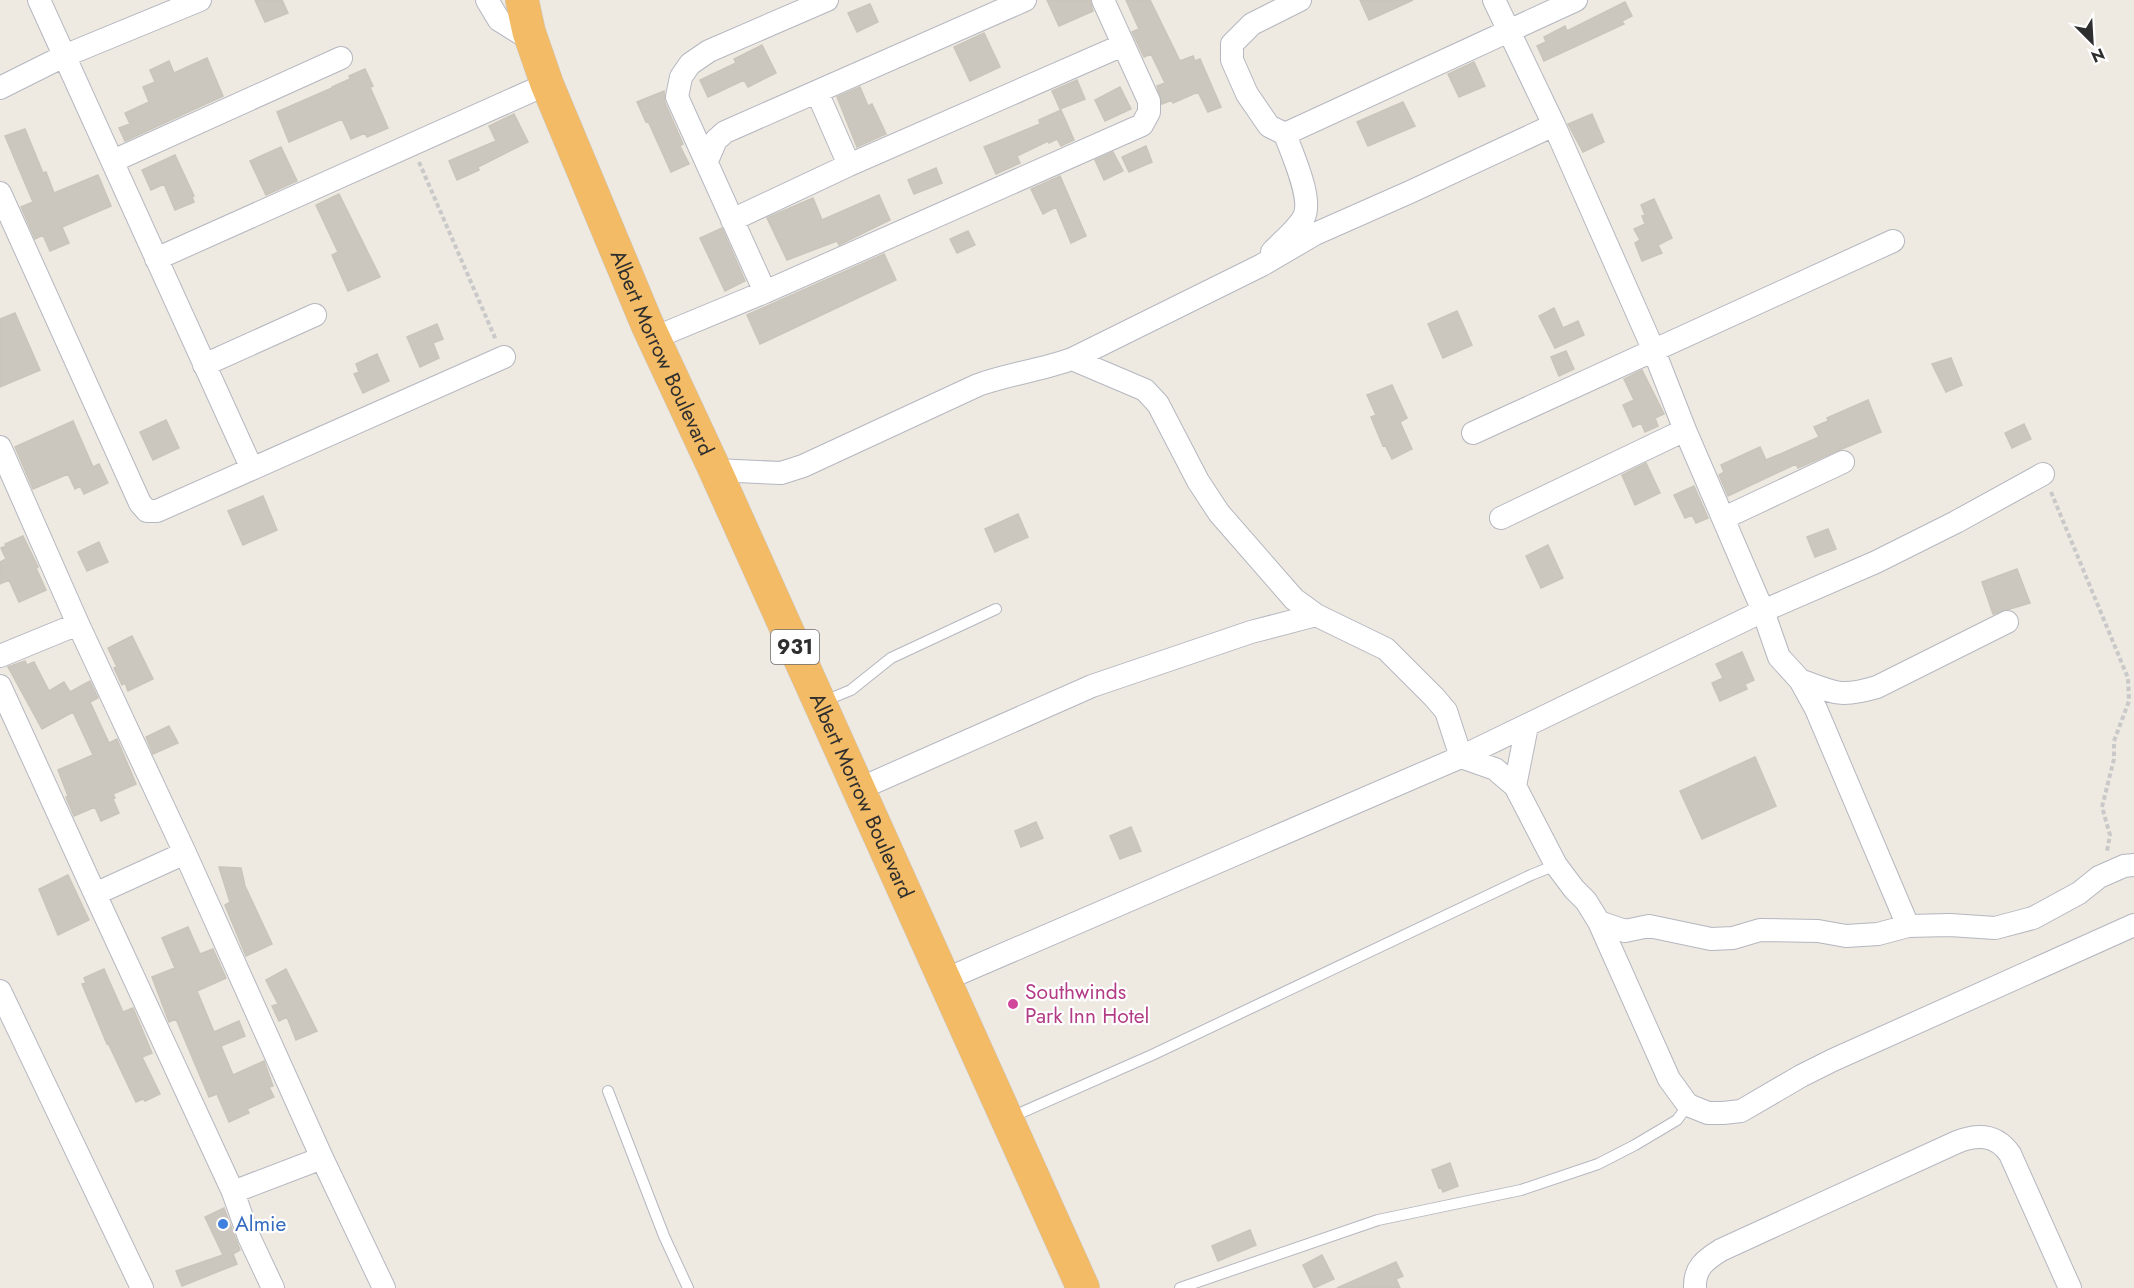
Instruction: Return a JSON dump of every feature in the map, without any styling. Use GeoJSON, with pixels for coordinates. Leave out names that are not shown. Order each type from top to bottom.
{"type":"FeatureCollection","features":[{"type":"Feature","properties":{"kind":"highway","name":"Albert Morrow Boulevard"},"geometry":{"type":"LineString","coordinates":[[522,0],[531,40],[547,84],[654,338],[1083,1288]]}},
{"type":"Feature","properties":{"kind":"street"},"geometry":{"type":"LineString","coordinates":[[39,0],[252,469]]}},
{"type":"Feature","properties":{"kind":"street"},"geometry":{"type":"LineString","coordinates":[[0,88],[64,56],[200,0]]}},
{"type":"Feature","properties":{"kind":"street"},"geometry":{"type":"LineString","coordinates":[[487,0],[500,20],[531,40]]}},
{"type":"Feature","properties":{"kind":"street"},"geometry":{"type":"LineString","coordinates":[[765,292],[677,97],[681,77],[690,64],[709,51],[827,0]]}},
{"type":"Feature","properties":{"kind":"street"},"geometry":{"type":"LineString","coordinates":[[707,161],[716,140],[726,132],[1025,0]]}},
{"type":"Feature","properties":{"kind":"street"},"geometry":{"type":"LineString","coordinates":[[654,338],[765,292],[1142,125],[1149,112],[1149,101],[1103,0]]}},
{"type":"Feature","properties":{"kind":"street"},"geometry":{"type":"LineString","coordinates":[[1262,265],[1304,217],[1306,205],[1285,134],[1269,126],[1247,94],[1232,60],[1232,44],[1252,24],[1300,0]]}},
{"type":"Feature","properties":{"kind":"street"},"geometry":{"type":"LineString","coordinates":[[1494,0],[1554,125],[1654,351],[1685,430],[1764,611],[1779,657],[1800,680],[1816,710],[1908,926]]}},
{"type":"Feature","properties":{"kind":"street"},"geometry":{"type":"LineString","coordinates":[[1285,134],[1576,0]]}},
{"type":"Feature","properties":{"kind":"street"},"geometry":{"type":"LineString","coordinates":[[732,220],[849,165],[1123,45]]}},
{"type":"Feature","properties":{"kind":"street"},"geometry":{"type":"LineString","coordinates":[[113,161],[341,58]]}},
{"type":"Feature","properties":{"kind":"street"},"geometry":{"type":"LineString","coordinates":[[156,259],[547,84]]}},
{"type":"Feature","properties":{"kind":"street"},"geometry":{"type":"LineString","coordinates":[[817,92],[849,165]]}},
{"type":"Feature","properties":{"kind":"street"},"geometry":{"type":"LineString","coordinates":[[715,470],[781,473],[803,466],[978,385],[1072,359],[1262,265],[1315,234],[1554,125]]}},
{"type":"Feature","properties":{"kind":"street"},"geometry":{"type":"LineString","coordinates":[[0,192],[143,508],[147,511],[157,511],[504,357]]}},
{"type":"Feature","properties":{"kind":"street"},"geometry":{"type":"LineString","coordinates":[[1473,433],[1893,241]]}},
{"type":"Feature","properties":{"kind":"street"},"geometry":{"type":"LineString","coordinates":[[204,366],[315,315]]}},
{"type":"Feature","properties":{"kind":"street"},"geometry":{"type":"LineString","coordinates":[[1072,359],[1145,390],[1158,404],[1198,481],[1219,513],[1294,599],[1316,615],[1386,649],[1446,711],[1461,757]]}},
{"type":"Feature","properties":{"kind":"street"},"geometry":{"type":"LineString","coordinates":[[1502,518],[1685,430]]}},
{"type":"Feature","properties":{"kind":"street"},"geometry":{"type":"LineString","coordinates":[[0,447],[78,624],[185,853],[322,1158],[384,1288]]}},
{"type":"Feature","properties":{"kind":"street"},"geometry":{"type":"LineString","coordinates":[[1724,518],[1843,462]]}},
{"type":"Feature","properties":{"kind":"street"},"geometry":{"type":"LineString","coordinates":[[944,980],[1461,757],[1764,611],[1876,562],[1956,522],[2043,474]]}},
{"type":"Feature","properties":{"kind":"street"},"geometry":{"type":"LineString","coordinates":[[859,789],[1092,686],[1251,632],[1316,615]]}},
{"type":"Feature","properties":{"kind":"street"},"geometry":{"type":"LineString","coordinates":[[1800,680],[1836,693],[1854,694],[1877,687],[2007,622]]}},
{"type":"Feature","properties":{"kind":"street"},"geometry":{"type":"LineString","coordinates":[[0,656],[78,624]]}},
{"type":"Feature","properties":{"kind":"street"},"geometry":{"type":"LineString","coordinates":[[0,686],[94,894],[234,1192],[249,1237],[273,1288]]}},
{"type":"Feature","properties":{"kind":"street"},"geometry":{"type":"LineString","coordinates":[[1515,786],[1527,726]]}},
{"type":"Feature","properties":{"kind":"street"},"geometry":{"type":"LineString","coordinates":[[1461,757],[1495,769],[1515,786],[1556,865],[1586,901],[1599,922],[1669,1079],[1688,1105],[1708,1113],[1741,1111],[1833,1060],[2134,925]]}},
{"type":"Feature","properties":{"kind":"street"},"geometry":{"type":"LineString","coordinates":[[94,894],[185,853]]}},
{"type":"Feature","properties":{"kind":"street"},"geometry":{"type":"LineString","coordinates":[[1599,922],[1625,931],[1649,926],[1711,939],[1733,938],[1760,930],[1818,931],[1858,936],[1878,934],[1908,926],[1950,925],[1995,928],[2033,918],[2079,893],[2099,877],[2124,866],[2134,865]]}},
{"type":"Feature","properties":{"kind":"street"},"geometry":{"type":"LineString","coordinates":[[0,991],[142,1288]]}},
{"type":"Feature","properties":{"kind":"street"},"geometry":{"type":"LineString","coordinates":[[1695,1288],[1699,1266],[1721,1250],[1957,1142],[1980,1136],[1996,1140],[2005,1146],[2010,1154],[2070,1288]]}},
{"type":"Feature","properties":{"kind":"street"},"geometry":{"type":"LineString","coordinates":[[234,1192],[322,1158]]}},
{"type":"Feature","properties":{"kind":"lane"},"geometry":{"type":"LineString","coordinates":[[820,703],[851,690],[891,658],[996,609]]}},
{"type":"Feature","properties":{"kind":"lane"},"geometry":{"type":"LineString","coordinates":[[1007,1119],[1152,1055],[1285,990],[1556,865]]}},
{"type":"Feature","properties":{"kind":"lane"},"geometry":{"type":"LineString","coordinates":[[608,1092],[664,1236],[688,1288]]}},
{"type":"Feature","properties":{"kind":"lane"},"geometry":{"type":"LineString","coordinates":[[1180,1288],[1378,1220],[1521,1190],[1598,1164],[1677,1120],[1688,1105]]}},
{"type":"Feature","properties":{"kind":"path"},"geometry":{"type":"LineString","coordinates":[[412,145],[504,357]]}},
{"type":"Feature","properties":{"kind":"path"},"geometry":{"type":"LineString","coordinates":[[2043,474],[2128,678],[2130,689],[2129,701],[2114,741],[2114,759],[2102,807],[2110,835],[2107,855],[2099,877]]}},
{"type":"Feature","properties":{"kind":"building"},"geometry":{"type":"Polygon","coordinates":[[[255,0],[282,0],[288,13],[265,22],[255,0]]]}},
{"type":"Feature","properties":{"kind":"building"},"geometry":{"type":"Polygon","coordinates":[[[1047,0],[1090,0],[1093,11],[1059,26],[1047,0]]]}},
{"type":"Feature","properties":{"kind":"building"},"geometry":{"type":"Polygon","coordinates":[[[1126,0],[1150,0],[1180,61],[1193,56],[1195,61],[1200,59],[1221,107],[1208,112],[1198,92],[1173,103],[1172,100],[1162,104],[1157,86],[1165,83],[1151,54],[1144,57],[1132,32],[1139,29],[1126,0]]]}},
{"type":"Feature","properties":{"kind":"building"},"geometry":{"type":"Polygon","coordinates":[[[1360,0],[1413,0],[1369,20],[1360,0]]]}},
{"type":"Feature","properties":{"kind":"building"},"geometry":{"type":"Polygon","coordinates":[[[1625,2],[1632,16],[1622,21],[1624,24],[1544,61],[1537,46],[1546,42],[1544,37],[1565,26],[1567,31],[1625,2]]]}},
{"type":"Feature","properties":{"kind":"building"},"geometry":{"type":"Polygon","coordinates":[[[870,4],[878,22],[857,32],[848,13],[870,4]]]}},
{"type":"Feature","properties":{"kind":"building"},"geometry":{"type":"Polygon","coordinates":[[[984,33],[1000,67],[970,81],[954,47],[984,33]]]}},
{"type":"Feature","properties":{"kind":"building"},"geometry":{"type":"Polygon","coordinates":[[[762,45],[776,73],[748,87],[744,80],[708,97],[700,80],[736,63],[734,59],[762,45]]]}},
{"type":"Feature","properties":{"kind":"building"},"geometry":{"type":"Polygon","coordinates":[[[207,58],[223,96],[125,141],[119,128],[130,124],[125,113],[149,102],[143,87],[155,82],[150,70],[169,61],[174,73],[207,58]]]}},
{"type":"Feature","properties":{"kind":"building"},"geometry":{"type":"Polygon","coordinates":[[[1474,62],[1485,86],[1459,97],[1448,74],[1474,62]]]}},
{"type":"Feature","properties":{"kind":"building"},"geometry":{"type":"Polygon","coordinates":[[[365,69],[373,86],[370,87],[388,128],[367,137],[365,133],[351,139],[342,119],[289,142],[277,112],[332,88],[350,79],[349,76],[365,69]]]}},
{"type":"Feature","properties":{"kind":"building"},"geometry":{"type":"Polygon","coordinates":[[[1077,80],[1085,99],[1060,109],[1052,91],[1077,80]]]}},
{"type":"Feature","properties":{"kind":"building"},"geometry":{"type":"Polygon","coordinates":[[[860,87],[868,106],[872,104],[886,134],[857,147],[837,97],[860,87]]]}},
{"type":"Feature","properties":{"kind":"building"},"geometry":{"type":"Polygon","coordinates":[[[1120,87],[1131,109],[1105,121],[1095,100],[1120,87]]]}},
{"type":"Feature","properties":{"kind":"building"},"geometry":{"type":"Polygon","coordinates":[[[664,91],[665,103],[689,164],[671,172],[637,102],[664,91]]]}},
{"type":"Feature","properties":{"kind":"building"},"geometry":{"type":"Polygon","coordinates":[[[1403,102],[1415,126],[1368,146],[1357,122],[1403,102]]]}},
{"type":"Feature","properties":{"kind":"building"},"geometry":{"type":"Polygon","coordinates":[[[1061,110],[1074,140],[1061,146],[1057,139],[1049,143],[1048,141],[1017,156],[1020,163],[996,174],[984,147],[1040,124],[1039,120],[1061,110]]]}},
{"type":"Feature","properties":{"kind":"building"},"geometry":{"type":"Polygon","coordinates":[[[514,114],[528,142],[457,180],[449,161],[496,141],[489,126],[514,114]]]}},
{"type":"Feature","properties":{"kind":"building"},"geometry":{"type":"Polygon","coordinates":[[[1592,114],[1604,142],[1583,152],[1568,124],[1592,114]]]}},
{"type":"Feature","properties":{"kind":"building"},"geometry":{"type":"Polygon","coordinates":[[[25,129],[54,193],[98,175],[111,206],[62,227],[69,243],[50,251],[43,235],[35,239],[21,207],[33,202],[5,136],[25,129]]]}},
{"type":"Feature","properties":{"kind":"building"},"geometry":{"type":"Polygon","coordinates":[[[1146,146],[1152,162],[1129,172],[1122,157],[1146,146]]]}},
{"type":"Feature","properties":{"kind":"building"},"geometry":{"type":"Polygon","coordinates":[[[281,147],[297,181],[266,195],[250,161],[281,147]]]}},
{"type":"Feature","properties":{"kind":"building"},"geometry":{"type":"Polygon","coordinates":[[[1113,152],[1123,171],[1104,180],[1095,160],[1113,152]]]}},
{"type":"Feature","properties":{"kind":"building"},"geometry":{"type":"Polygon","coordinates":[[[175,155],[194,196],[192,197],[194,202],[175,210],[164,184],[151,190],[142,170],[175,155]]]}},
{"type":"Feature","properties":{"kind":"building"},"geometry":{"type":"Polygon","coordinates":[[[936,168],[942,183],[914,194],[908,180],[936,168]]]}},
{"type":"Feature","properties":{"kind":"building"},"geometry":{"type":"Polygon","coordinates":[[[1060,176],[1086,236],[1071,243],[1056,207],[1043,214],[1031,189],[1060,176]]]}},
{"type":"Feature","properties":{"kind":"building"},"geometry":{"type":"Polygon","coordinates":[[[339,194],[380,277],[348,291],[332,255],[338,252],[316,205],[339,194]]]}},
{"type":"Feature","properties":{"kind":"building"},"geometry":{"type":"Polygon","coordinates":[[[879,195],[890,220],[839,245],[837,241],[787,260],[767,218],[813,198],[822,220],[879,195]]]}},
{"type":"Feature","properties":{"kind":"building"},"geometry":{"type":"Polygon","coordinates":[[[1654,199],[1672,238],[1658,245],[1662,253],[1642,261],[1635,243],[1640,240],[1634,229],[1645,224],[1642,216],[1645,215],[1641,205],[1654,199]]]}},
{"type":"Feature","properties":{"kind":"building"},"geometry":{"type":"Polygon","coordinates":[[[722,228],[745,281],[725,291],[700,238],[722,228]]]}},
{"type":"Feature","properties":{"kind":"building"},"geometry":{"type":"Polygon","coordinates":[[[968,231],[975,245],[957,253],[950,239],[968,231]]]}},
{"type":"Feature","properties":{"kind":"building"},"geometry":{"type":"Polygon","coordinates":[[[884,254],[896,280],[760,344],[747,315],[884,254]]]}},
{"type":"Feature","properties":{"kind":"building"},"geometry":{"type":"Polygon","coordinates":[[[1554,308],[1563,328],[1578,321],[1584,335],[1555,348],[1539,316],[1554,308]]]}},
{"type":"Feature","properties":{"kind":"building"},"geometry":{"type":"Polygon","coordinates":[[[1457,311],[1472,345],[1443,358],[1428,324],[1457,311]]]}},
{"type":"Feature","properties":{"kind":"building"},"geometry":{"type":"Polygon","coordinates":[[[15,313],[40,370],[0,387],[0,319],[15,313]]]}},
{"type":"Feature","properties":{"kind":"building"},"geometry":{"type":"Polygon","coordinates":[[[437,324],[443,339],[433,343],[439,358],[420,367],[407,337],[437,324]]]}},
{"type":"Feature","properties":{"kind":"building"},"geometry":{"type":"Polygon","coordinates":[[[1566,351],[1574,369],[1559,376],[1551,357],[1566,351]]]}},
{"type":"Feature","properties":{"kind":"building"},"geometry":{"type":"Polygon","coordinates":[[[377,354],[389,381],[363,393],[354,374],[359,372],[356,364],[377,354]]]}},
{"type":"Feature","properties":{"kind":"building"},"geometry":{"type":"Polygon","coordinates":[[[1951,358],[1962,385],[1946,392],[1932,364],[1951,358]]]}},
{"type":"Feature","properties":{"kind":"building"},"geometry":{"type":"Polygon","coordinates":[[[1642,370],[1664,414],[1655,418],[1658,426],[1645,432],[1641,423],[1633,427],[1623,405],[1634,400],[1624,379],[1642,370]]]}},
{"type":"Feature","properties":{"kind":"building"},"geometry":{"type":"Polygon","coordinates":[[[1392,385],[1407,418],[1400,422],[1412,449],[1392,459],[1385,445],[1383,446],[1371,417],[1376,415],[1367,395],[1392,385]]]}},
{"type":"Feature","properties":{"kind":"building"},"geometry":{"type":"Polygon","coordinates":[[[1868,400],[1881,432],[1798,468],[1796,464],[1728,496],[1719,475],[1724,472],[1721,465],[1760,447],[1766,460],[1819,437],[1814,427],[1828,421],[1827,418],[1868,400]]]}},
{"type":"Feature","properties":{"kind":"building"},"geometry":{"type":"Polygon","coordinates":[[[166,420],[179,448],[153,460],[140,432],[166,420]]]}},
{"type":"Feature","properties":{"kind":"building"},"geometry":{"type":"Polygon","coordinates":[[[73,421],[93,467],[99,464],[108,483],[84,494],[80,486],[75,489],[68,474],[33,489],[15,447],[73,421]]]}},
{"type":"Feature","properties":{"kind":"building"},"geometry":{"type":"Polygon","coordinates":[[[2024,424],[2031,439],[2012,448],[2005,433],[2024,424]]]}},
{"type":"Feature","properties":{"kind":"building"},"geometry":{"type":"Polygon","coordinates":[[[1646,463],[1660,493],[1635,505],[1622,475],[1646,463]]]}},
{"type":"Feature","properties":{"kind":"building"},"geometry":{"type":"Polygon","coordinates":[[[1694,486],[1708,518],[1696,523],[1692,515],[1685,518],[1674,495],[1694,486]]]}},
{"type":"Feature","properties":{"kind":"building"},"geometry":{"type":"Polygon","coordinates":[[[263,496],[277,530],[243,545],[228,511],[263,496]]]}},
{"type":"Feature","properties":{"kind":"building"},"geometry":{"type":"Polygon","coordinates":[[[1018,514],[1028,537],[995,552],[985,529],[1018,514]]]}},
{"type":"Feature","properties":{"kind":"building"},"geometry":{"type":"Polygon","coordinates":[[[1828,529],[1836,549],[1815,557],[1807,537],[1828,529]]]}},
{"type":"Feature","properties":{"kind":"building"},"geometry":{"type":"Polygon","coordinates":[[[23,536],[46,590],[19,602],[9,580],[0,584],[0,562],[6,559],[1,548],[23,536]]]}},
{"type":"Feature","properties":{"kind":"building"},"geometry":{"type":"Polygon","coordinates":[[[99,542],[108,562],[87,571],[78,552],[99,542]]]}},
{"type":"Feature","properties":{"kind":"building"},"geometry":{"type":"Polygon","coordinates":[[[1548,545],[1563,578],[1541,588],[1526,556],[1548,545]]]}},
{"type":"Feature","properties":{"kind":"building"},"geometry":{"type":"Polygon","coordinates":[[[2017,569],[2030,603],[1993,614],[1982,582],[2017,569]]]}},
{"type":"Feature","properties":{"kind":"building"},"geometry":{"type":"Polygon","coordinates":[[[132,636],[153,679],[128,691],[125,683],[122,685],[114,668],[117,667],[108,648],[132,636]]]}},
{"type":"Feature","properties":{"kind":"building"},"geometry":{"type":"Polygon","coordinates":[[[1742,652],[1754,680],[1745,684],[1747,689],[1720,701],[1712,683],[1723,678],[1716,664],[1742,652]]]}},
{"type":"Feature","properties":{"kind":"building"},"geometry":{"type":"Polygon","coordinates":[[[25,661],[27,665],[34,662],[49,691],[64,682],[70,692],[90,681],[98,698],[90,702],[109,743],[117,739],[136,784],[113,794],[119,813],[101,821],[95,807],[74,816],[58,770],[93,755],[73,712],[42,729],[8,667],[25,661]]]}},
{"type":"Feature","properties":{"kind":"building"},"geometry":{"type":"Polygon","coordinates":[[[169,726],[178,743],[153,754],[146,737],[169,726]]]}},
{"type":"Feature","properties":{"kind":"building"},"geometry":{"type":"Polygon","coordinates":[[[1755,757],[1776,806],[1702,839],[1680,791],[1755,757]]]}},
{"type":"Feature","properties":{"kind":"building"},"geometry":{"type":"Polygon","coordinates":[[[1036,822],[1043,838],[1021,847],[1015,831],[1036,822]]]}},
{"type":"Feature","properties":{"kind":"building"},"geometry":{"type":"Polygon","coordinates":[[[1131,827],[1141,851],[1120,859],[1110,836],[1131,827]]]}},
{"type":"Feature","properties":{"kind":"building"},"geometry":{"type":"Polygon","coordinates":[[[219,867],[241,868],[245,886],[272,944],[246,956],[225,905],[230,902],[219,867]]]}},
{"type":"Feature","properties":{"kind":"building"},"geometry":{"type":"Polygon","coordinates":[[[68,875],[89,920],[58,935],[39,889],[68,875]]]}},
{"type":"Feature","properties":{"kind":"building"},"geometry":{"type":"Polygon","coordinates":[[[188,927],[200,954],[213,949],[226,978],[197,991],[214,1032],[239,1021],[245,1036],[221,1046],[233,1075],[264,1061],[273,1086],[269,1087],[274,1097],[247,1109],[249,1113],[229,1122],[217,1094],[209,1097],[176,1019],[169,1022],[152,977],[175,968],[162,938],[188,927]]]}},
{"type":"Feature","properties":{"kind":"building"},"geometry":{"type":"Polygon","coordinates":[[[104,969],[123,1012],[133,1008],[152,1053],[142,1057],[160,1094],[145,1101],[143,1099],[136,1102],[107,1044],[82,984],[86,983],[84,978],[104,969]]]}},
{"type":"Feature","properties":{"kind":"building"},"geometry":{"type":"Polygon","coordinates":[[[286,969],[317,1031],[296,1040],[287,1017],[279,1021],[272,1006],[278,1004],[266,980],[286,969]]]}},
{"type":"Feature","properties":{"kind":"building"},"geometry":{"type":"Polygon","coordinates":[[[1450,1163],[1458,1186],[1443,1192],[1432,1170],[1450,1163]]]}},
{"type":"Feature","properties":{"kind":"building"},"geometry":{"type":"Polygon","coordinates":[[[224,1208],[240,1250],[233,1254],[237,1264],[182,1286],[176,1271],[223,1255],[205,1217],[224,1208]]]}},
{"type":"Feature","properties":{"kind":"building"},"geometry":{"type":"Polygon","coordinates":[[[1250,1230],[1256,1245],[1218,1261],[1212,1246],[1250,1230]]]}},
{"type":"Feature","properties":{"kind":"building"},"geometry":{"type":"Polygon","coordinates":[[[1322,1255],[1334,1279],[1314,1288],[1303,1265],[1322,1255]]]}},
{"type":"Feature","properties":{"kind":"building"},"geometry":{"type":"Polygon","coordinates":[[[1396,1262],[1403,1276],[1396,1279],[1400,1288],[1337,1288],[1396,1262]]]}},
{"type":"Feature","properties":{"kind":"place","name":"Southwinds Park Inn Hotel"},"geometry":{"type":"Point","coordinates":[1013,1004]}},
{"type":"Feature","properties":{"kind":"place","name":"Almie"},"geometry":{"type":"Point","coordinates":[223,1224]}}]}
